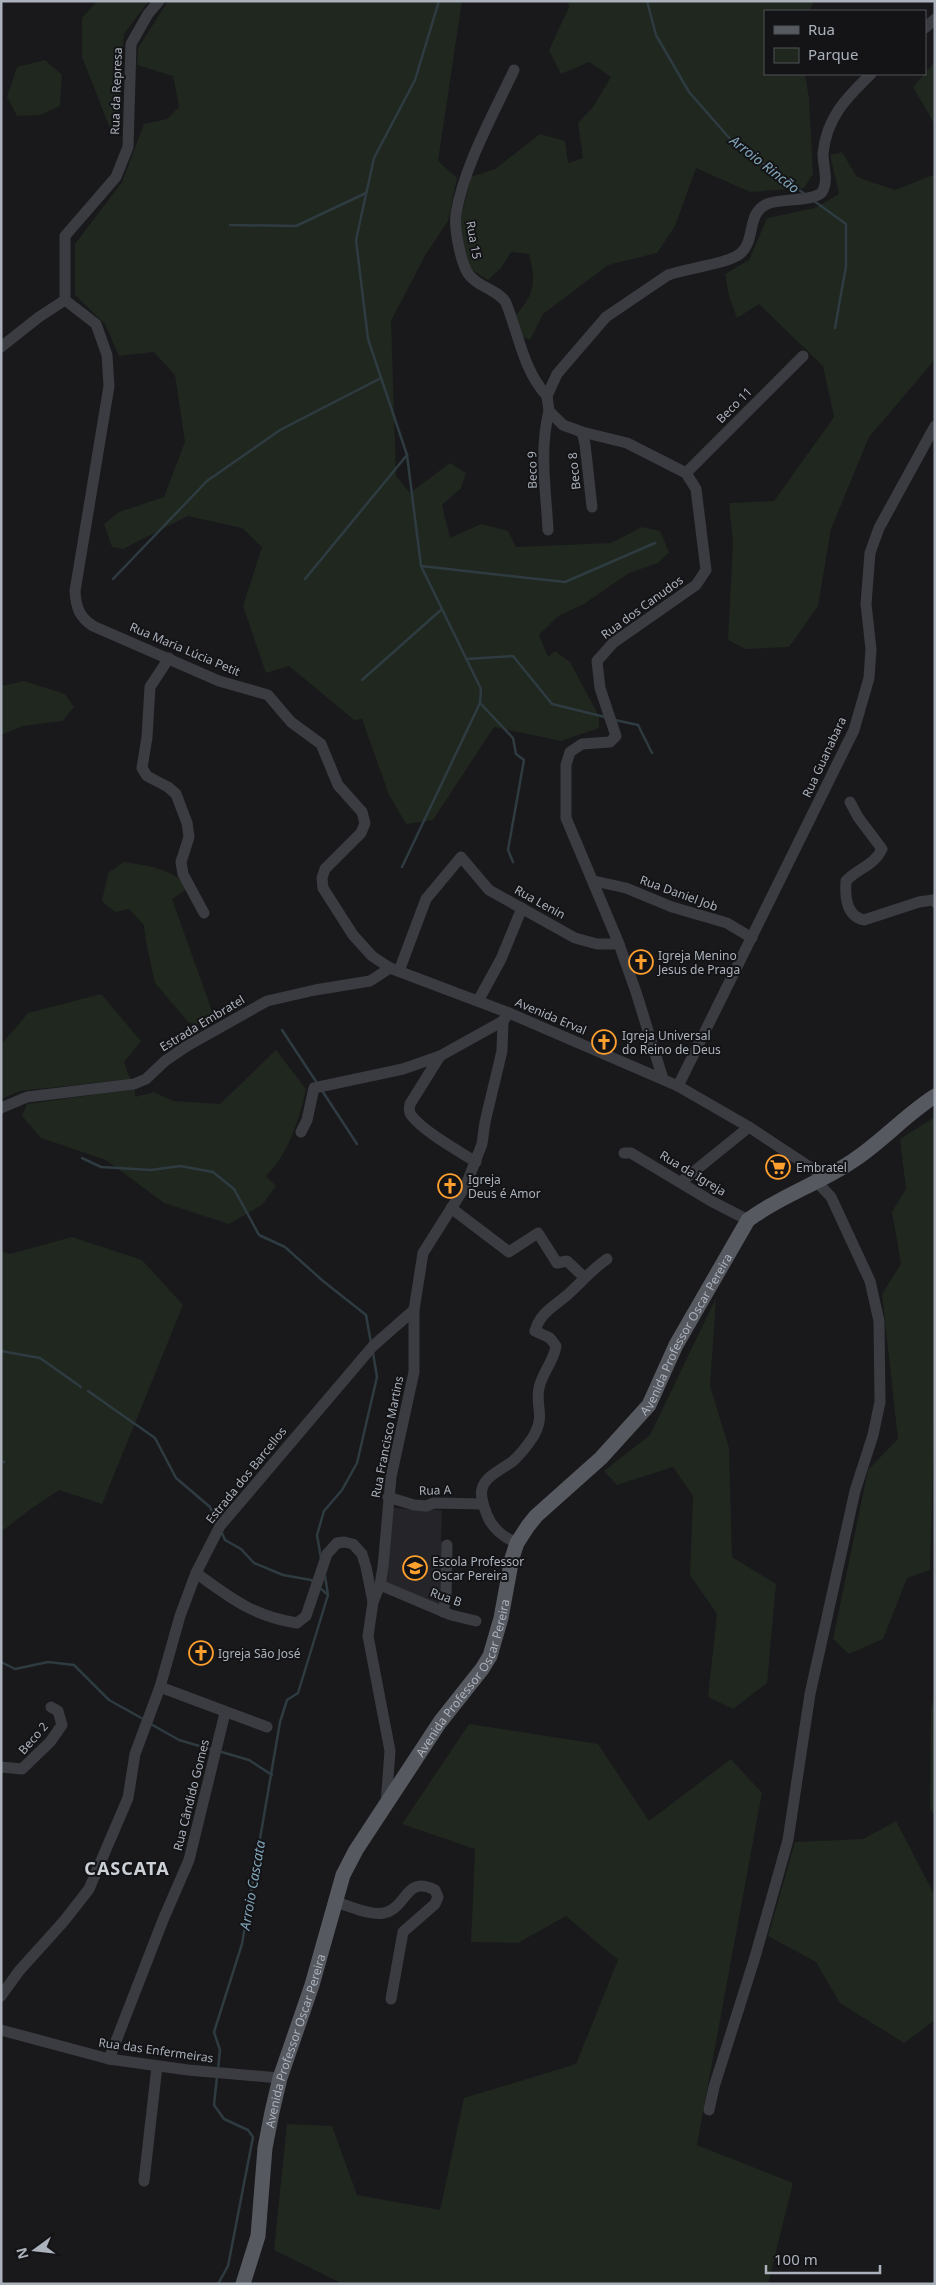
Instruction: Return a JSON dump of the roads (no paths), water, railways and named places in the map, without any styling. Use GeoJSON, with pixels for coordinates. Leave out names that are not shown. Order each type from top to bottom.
{"type":"FeatureCollection","features":[{"type":"Feature","properties":{"kind":"main road","name":"Avenida Professor Oscar Pereira"},"geometry":{"type":"LineString","coordinates":[[243,2284],[258,2236],[265,2148],[280,2078],[312,1985],[334,1902],[343,1876],[356,1850],[440,1722],[490,1656],[501,1618],[512,1558],[517,1543],[536,1516],[600,1458],[649,1405],[676,1345],[748,1220],[766,1206],[820,1179],[865,1153],[917,1107],[935,1096]]}},
{"type":"Feature","properties":{"kind":"street","name":"Rua da Represa"},"geometry":{"type":"LineString","coordinates":[[65,300],[65,236],[116,177],[128,147],[131,44],[148,14],[159,1]]}},
{"type":"Feature","properties":{"kind":"street","name":"Rua 15"},"geometry":{"type":"LineString","coordinates":[[514,70],[468,170],[455,216],[460,254],[466,272],[472,279],[505,300],[531,374],[547,396]]}},
{"type":"Feature","properties":{"kind":"street"},"geometry":{"type":"LineString","coordinates":[[686,473],[627,443],[582,432],[563,425],[549,410],[547,396],[557,374],[606,317],[668,275],[679,270],[733,258],[741,253],[749,240],[752,222],[757,211],[764,205],[772,202],[815,196],[822,192],[825,183],[823,153],[832,122],[842,102],[870,75]]}},
{"type":"Feature","properties":{"kind":"street"},"geometry":{"type":"LineString","coordinates":[[1,348],[65,300]]}},
{"type":"Feature","properties":{"kind":"street","name":"Rua Maria Lúcia Petit"},"geometry":{"type":"LineString","coordinates":[[65,300],[96,324],[107,355],[109,386],[75,591],[76,606],[84,620],[93,626],[218,681],[268,695],[291,722],[321,744],[338,785],[362,812],[365,823],[361,834],[325,869],[322,878],[323,888],[353,935],[372,956],[394,969]]}},
{"type":"Feature","properties":{"kind":"street","name":"Beco 11"},"geometry":{"type":"LineString","coordinates":[[686,473],[803,356]]}},
{"type":"Feature","properties":{"kind":"street","name":"Beco 9"},"geometry":{"type":"LineString","coordinates":[[548,530],[544,472],[546,420],[549,410]]}},
{"type":"Feature","properties":{"kind":"street","name":"Rua Guanabara"},"geometry":{"type":"LineString","coordinates":[[678,1086],[854,730],[869,678],[870,649],[866,604],[870,553],[879,528],[935,426]]}},
{"type":"Feature","properties":{"kind":"street","name":"Beco 8"},"geometry":{"type":"LineString","coordinates":[[582,432],[592,507]]}},
{"type":"Feature","properties":{"kind":"street","name":"Rua dos Canudos"},"geometry":{"type":"LineString","coordinates":[[663,1079],[619,944],[594,880],[566,818],[566,765],[570,752],[582,744],[610,742],[616,736],[600,688],[596,661],[613,643],[696,586],[706,570],[696,489],[686,473]]}},
{"type":"Feature","properties":{"kind":"street"},"geometry":{"type":"LineString","coordinates":[[169,658],[150,687],[147,737],[142,768],[147,776],[168,787],[176,794],[187,823],[189,837],[181,862],[183,874],[204,913]]}},
{"type":"Feature","properties":{"kind":"street"},"geometry":{"type":"LineString","coordinates":[[850,802],[858,817],[882,849],[874,861],[855,872],[846,881],[848,906],[852,915],[864,920],[918,902],[933,900],[935,902]]}},
{"type":"Feature","properties":{"kind":"street","name":"Rua Lenin"},"geometry":{"type":"LineString","coordinates":[[394,969],[426,899],[461,858],[489,890],[575,938],[596,944],[619,944]]}},
{"type":"Feature","properties":{"kind":"street","name":"Rua Daniel Job"},"geometry":{"type":"LineString","coordinates":[[594,880],[626,888],[672,907],[727,923],[752,938]]}},
{"type":"Feature","properties":{"kind":"street"},"geometry":{"type":"LineString","coordinates":[[478,1001],[501,960],[522,908]]}},
{"type":"Feature","properties":{"kind":"street","name":"Avenida Erval"},"geometry":{"type":"LineString","coordinates":[[394,969],[478,1001],[506,1017],[663,1079],[749,1126],[820,1179],[831,1197],[870,1281],[879,1320],[880,1402],[873,1435],[855,1492],[810,1694],[788,1840],[755,1957],[714,2087],[709,2110]]}},
{"type":"Feature","properties":{"kind":"street","name":"Estrada Embratel"},"geometry":{"type":"LineString","coordinates":[[1,1108],[27,1097],[134,1084],[146,1079],[165,1061],[187,1046],[267,1001],[370,980],[394,969]]}},
{"type":"Feature","properties":{"kind":"street"},"geometry":{"type":"LineString","coordinates":[[301,1132],[307,1120],[314,1088],[403,1069],[440,1056],[506,1017]]}},
{"type":"Feature","properties":{"kind":"street"},"geometry":{"type":"LineString","coordinates":[[414,1310],[423,1253],[466,1185],[482,1144],[484,1122],[502,1051],[506,1017]]}},
{"type":"Feature","properties":{"kind":"street"},"geometry":{"type":"LineString","coordinates":[[440,1056],[410,1104],[409,1110],[411,1115],[435,1136],[476,1162]]}},
{"type":"Feature","properties":{"kind":"street"},"geometry":{"type":"LineString","coordinates":[[681,1182],[749,1126]]}},
{"type":"Feature","properties":{"kind":"street","name":"Rua da Igreja"},"geometry":{"type":"LineString","coordinates":[[624,1153],[631,1153],[748,1220]]}},
{"type":"Feature","properties":{"kind":"street"},"geometry":{"type":"LineString","coordinates":[[451,1208],[509,1252],[538,1233],[557,1263],[568,1262],[584,1277]]}},
{"type":"Feature","properties":{"kind":"street"},"geometry":{"type":"LineString","coordinates":[[517,1543],[508,1540],[494,1528],[483,1504],[481,1491],[485,1482],[523,1451],[539,1424],[538,1390],[556,1346],[550,1338],[535,1330],[536,1325],[545,1312],[607,1259]]}},
{"type":"Feature","properties":{"kind":"street","name":"Rua Francisco Martins"},"geometry":{"type":"LineString","coordinates":[[386,1805],[390,1751],[368,1636],[373,1602],[380,1585],[388,1497],[414,1372],[414,1310]]}},
{"type":"Feature","properties":{"kind":"street","name":"Estrada dos Barcellos"},"geometry":{"type":"LineString","coordinates":[[1,1996],[19,1971],[64,1922],[89,1889],[128,1798],[135,1754],[160,1687],[180,1616],[196,1574],[220,1526],[373,1346],[414,1310]]}},
{"type":"Feature","properties":{"kind":"street","name":"Rua A"},"geometry":{"type":"LineString","coordinates":[[388,1497],[420,1506],[434,1503],[483,1504]]}},
{"type":"Feature","properties":{"kind":"street"},"geometry":{"type":"LineString","coordinates":[[196,1574],[244,1607],[273,1619],[297,1623],[306,1616],[327,1554],[337,1543],[344,1542],[353,1544],[362,1554],[373,1602]]}},
{"type":"Feature","properties":{"kind":"street"},"geometry":{"type":"LineString","coordinates":[[443,1612],[446,1596],[447,1545]]}},
{"type":"Feature","properties":{"kind":"street","name":"Rua B"},"geometry":{"type":"LineString","coordinates":[[380,1585],[443,1612],[476,1621]]}},
{"type":"Feature","properties":{"kind":"street"},"geometry":{"type":"LineString","coordinates":[[160,1687],[267,1728]]}},
{"type":"Feature","properties":{"kind":"street","name":"Beco 2"},"geometry":{"type":"LineString","coordinates":[[1,1767],[22,1769],[50,1742],[62,1725],[58,1711],[51,1707]]}},
{"type":"Feature","properties":{"kind":"street","name":"Rua Cândido Gomes"},"geometry":{"type":"LineString","coordinates":[[109,2059],[163,1920],[189,1860],[225,1713]]}},
{"type":"Feature","properties":{"kind":"street"},"geometry":{"type":"LineString","coordinates":[[334,1902],[376,1914],[386,1912],[398,1904],[411,1889],[418,1885],[425,1885],[435,1890],[438,1897],[435,1904],[403,1932],[391,1999]]}},
{"type":"Feature","properties":{"kind":"street","name":"Rua das Enfermeiras"},"geometry":{"type":"LineString","coordinates":[[1,2030],[109,2059],[157,2066],[280,2078]]}},
{"type":"Feature","properties":{"kind":"street"},"geometry":{"type":"LineString","coordinates":[[144,2181],[157,2066]]}},
{"type":"Feature","properties":{"kind":"waterway"},"geometry":{"type":"LineString","coordinates":[[439,1],[415,80],[374,158],[356,240],[368,339],[407,455],[421,566],[481,689],[480,703],[513,738],[516,754],[524,760],[508,850],[513,862]]}},
{"type":"Feature","properties":{"kind":"waterway","name":"Arroio Rincão"},"geometry":{"type":"LineString","coordinates":[[647,1],[656,35],[689,92],[732,141],[806,195]]}},
{"type":"Feature","properties":{"kind":"waterway"},"geometry":{"type":"LineString","coordinates":[[230,225],[296,226],[366,193]]}},
{"type":"Feature","properties":{"kind":"waterway","name":"Arroio Rincão"},"geometry":{"type":"LineString","coordinates":[[814,201],[846,224],[846,266],[835,328]]}},
{"type":"Feature","properties":{"kind":"waterway"},"geometry":{"type":"LineString","coordinates":[[113,579],[207,481],[280,430],[381,378]]}},
{"type":"Feature","properties":{"kind":"waterway"},"geometry":{"type":"LineString","coordinates":[[305,579],[407,455]]}},
{"type":"Feature","properties":{"kind":"waterway"},"geometry":{"type":"LineString","coordinates":[[421,566],[565,582],[655,543]]}},
{"type":"Feature","properties":{"kind":"waterway"},"geometry":{"type":"LineString","coordinates":[[362,680],[442,609]]}},
{"type":"Feature","properties":{"kind":"waterway"},"geometry":{"type":"LineString","coordinates":[[466,659],[513,656],[552,704],[605,717]]}},
{"type":"Feature","properties":{"kind":"waterway"},"geometry":{"type":"LineString","coordinates":[[402,867],[480,703]]}},
{"type":"Feature","properties":{"kind":"waterway"},"geometry":{"type":"LineString","coordinates":[[615,720],[638,725],[652,753]]}},
{"type":"Feature","properties":{"kind":"waterway"},"geometry":{"type":"LineString","coordinates":[[282,1030],[317,1083]]}},
{"type":"Feature","properties":{"kind":"waterway"},"geometry":{"type":"LineString","coordinates":[[321,1089],[357,1144]]}},
{"type":"Feature","properties":{"kind":"waterway"},"geometry":{"type":"LineString","coordinates":[[82,1158],[101,1167],[151,1170],[180,1166],[213,1172],[234,1189],[259,1235],[285,1247],[323,1281],[366,1315],[371,1343]]}},
{"type":"Feature","properties":{"kind":"waterway","name":"Arroio Cascata"},"geometry":{"type":"LineString","coordinates":[[1,1351],[40,1358],[81,1387]]}},
{"type":"Feature","properties":{"kind":"waterway"},"geometry":{"type":"LineString","coordinates":[[321,1558],[317,1535],[324,1511],[342,1490],[357,1463],[377,1377],[373,1353]]}},
{"type":"Feature","properties":{"kind":"waterway","name":"Arroio Cascata"},"geometry":{"type":"LineString","coordinates":[[88,1391],[155,1438],[176,1478],[210,1507],[216,1520]]}},
{"type":"Feature","properties":{"kind":"waterway","name":"Arroio Cascata"},"geometry":{"type":"LineString","coordinates":[[222,1533],[225,1540],[241,1549],[254,1563],[283,1575],[311,1580],[314,1583]]}},
{"type":"Feature","properties":{"kind":"waterway"},"geometry":{"type":"LineString","coordinates":[[325,1576],[328,1595]]}},
{"type":"Feature","properties":{"kind":"waterway","name":"Arroio Cascata"},"geometry":{"type":"LineString","coordinates":[[218,2069],[220,2050],[214,2032],[242,1944],[280,1722],[287,1700],[298,1693],[328,1595],[320,1588]]}},
{"type":"Feature","properties":{"kind":"waterway"},"geometry":{"type":"LineString","coordinates":[[1,1662],[15,1669],[48,1662],[74,1665],[109,1700],[145,1720]]}},
{"type":"Feature","properties":{"kind":"waterway"},"geometry":{"type":"LineString","coordinates":[[149,1723],[179,1740],[213,1750]]}},
{"type":"Feature","properties":{"kind":"waterway"},"geometry":{"type":"LineString","coordinates":[[218,1751],[249,1760],[272,1775]]}},
{"type":"Feature","properties":{"kind":"waterway","name":"Arroio Cascata"},"geometry":{"type":"LineString","coordinates":[[217,2077],[214,2105],[224,2119],[248,2130],[253,2137],[228,2266],[218,2284]]}},
{"type":"Feature","properties":{"kind":"place","name":"Igreja Menino Jesus de Praga"},"geometry":{"type":"Point","coordinates":[641,962]}},
{"type":"Feature","properties":{"kind":"place","name":"Igreja Universal do Reino de Deus"},"geometry":{"type":"Point","coordinates":[604,1042]}},
{"type":"Feature","properties":{"kind":"place","name":"Embratel"},"geometry":{"type":"Point","coordinates":[778,1167]}},
{"type":"Feature","properties":{"kind":"place","name":"Igreja Deus é Amor"},"geometry":{"type":"Point","coordinates":[450,1186]}},
{"type":"Feature","properties":{"kind":"place","name":"Escola Professor Oscar Pereira"},"geometry":{"type":"Point","coordinates":[415,1568]}},
{"type":"Feature","properties":{"kind":"place","name":"Igreja São José"},"geometry":{"type":"Point","coordinates":[201,1653]}},
{"type":"Feature","properties":{"kind":"district","name":"CASCATA"},"geometry":{"type":"Point","coordinates":[127,1868]}}]}
